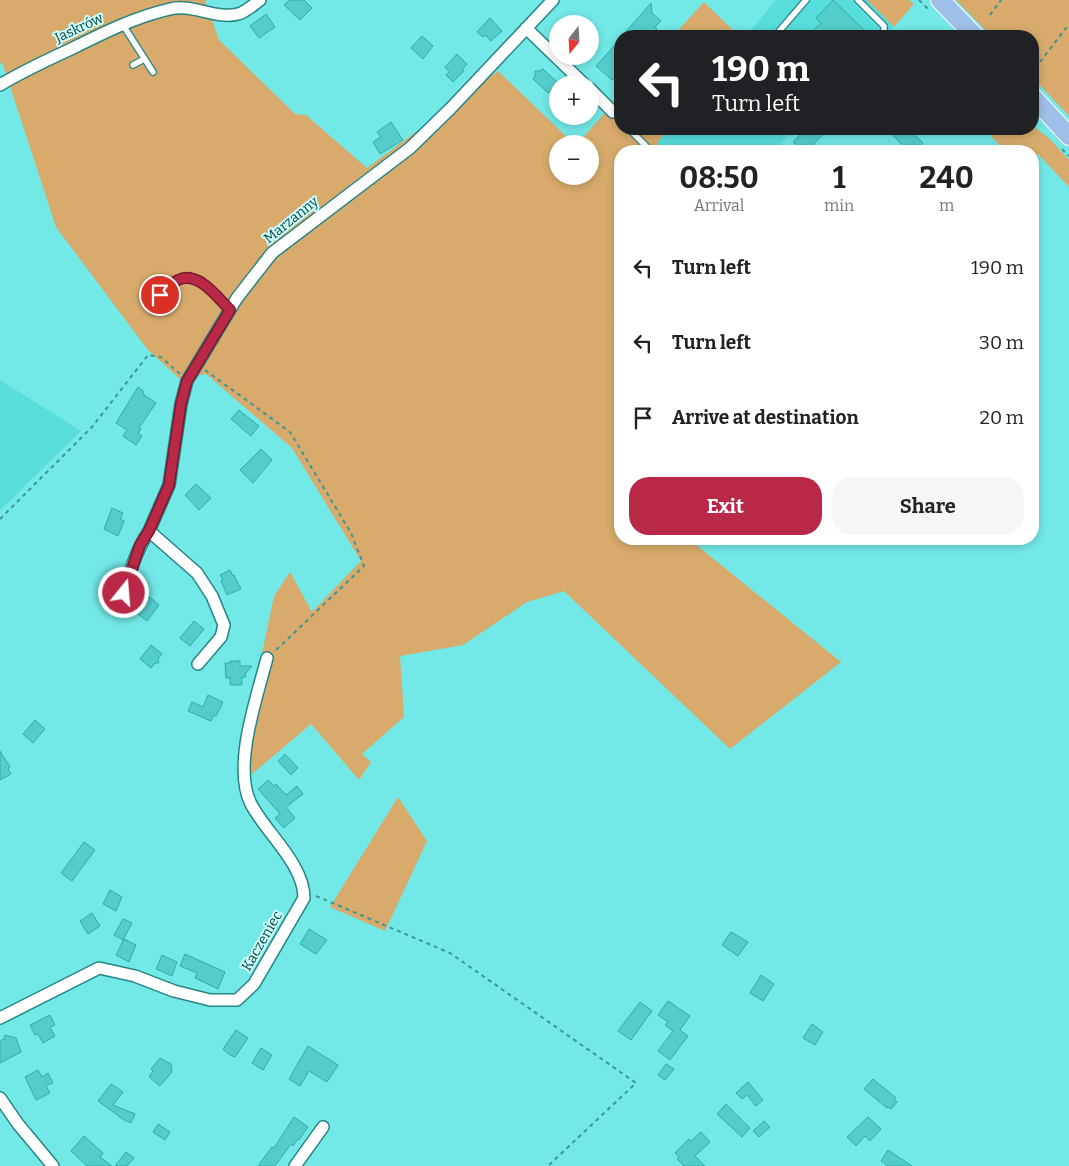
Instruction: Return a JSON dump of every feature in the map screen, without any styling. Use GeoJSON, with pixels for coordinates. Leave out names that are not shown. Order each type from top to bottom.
{"type":"FeatureCollection","features":[{"type":"Feature","properties":{"kind":"main road"},"geometry":{"type":"LineString","coordinates":[[940,0],[970,30]]}},
{"type":"Feature","properties":{"kind":"main road"},"geometry":{"type":"LineString","coordinates":[[1039,104],[1069,136]]}},
{"type":"Feature","properties":{"kind":"street","name":"Jaskrów"},"geometry":{"type":"LineString","coordinates":[[0,85],[16,75],[123,25],[149,15],[172,8],[186,7],[224,14],[236,14],[243,12],[260,0]]}},
{"type":"Feature","properties":{"kind":"street","name":"Marzanny"},"geometry":{"type":"LineString","coordinates":[[119,610],[135,557],[149,531],[169,485],[181,404],[187,381],[230,310],[272,253],[410,148],[451,108],[553,0]]}},
{"type":"Feature","properties":{"kind":"street"},"geometry":{"type":"LineString","coordinates":[[526,28],[575,75]]}},
{"type":"Feature","properties":{"kind":"street"},"geometry":{"type":"LineString","coordinates":[[599,98],[614,112]]}},
{"type":"Feature","properties":{"kind":"street"},"geometry":{"type":"LineString","coordinates":[[149,531],[197,573],[212,596],[224,625],[221,637],[198,664]]}},
{"type":"Feature","properties":{"kind":"street"},"geometry":{"type":"LineString","coordinates":[[267,658],[252,716],[244,760],[244,778],[250,802],[299,874],[304,891]]}},
{"type":"Feature","properties":{"kind":"street","name":"Kaczeniec"},"geometry":{"type":"LineString","coordinates":[[0,1018],[99,968],[135,976],[174,991],[210,1000],[237,1000],[254,984],[304,898],[304,891]]}},
{"type":"Feature","properties":{"kind":"street"},"geometry":{"type":"LineString","coordinates":[[0,1098],[50,1165]]}},
{"type":"Feature","properties":{"kind":"street"},"geometry":{"type":"LineString","coordinates":[[295,1166],[323,1127]]}},
{"type":"Feature","properties":{"kind":"lane"},"geometry":{"type":"LineString","coordinates":[[780,30],[806,0]]}},
{"type":"Feature","properties":{"kind":"lane"},"geometry":{"type":"LineString","coordinates":[[858,0],[884,26],[883,30]]}},
{"type":"Feature","properties":{"kind":"lane"},"geometry":{"type":"LineString","coordinates":[[123,25],[153,72]]}},
{"type":"Feature","properties":{"kind":"lane"},"geometry":{"type":"LineString","coordinates":[[133,65],[144,59]]}},
{"type":"Feature","properties":{"kind":"lane"},"geometry":{"type":"LineString","coordinates":[[635,135],[645,145]]}},
{"type":"Feature","properties":{"kind":"lane"},"geometry":{"type":"LineString","coordinates":[[160,295],[177,280],[191,278],[204,284],[230,310]]}},
{"type":"Feature","properties":{"kind":"path"},"geometry":{"type":"LineString","coordinates":[[990,15],[1001,0]]}},
{"type":"Feature","properties":{"kind":"path"},"geometry":{"type":"LineString","coordinates":[[1040,62],[1069,24]]}},
{"type":"Feature","properties":{"kind":"path"},"geometry":{"type":"LineString","coordinates":[[0,519],[92,427],[148,355],[161,357],[187,381]]}},
{"type":"Feature","properties":{"kind":"path"},"geometry":{"type":"LineString","coordinates":[[198,364],[290,432],[351,533],[364,566],[267,658]]}},
{"type":"Feature","properties":{"kind":"path"},"geometry":{"type":"LineString","coordinates":[[304,891],[450,953],[636,1083],[548,1166]]}},
{"type":"Feature","properties":{"kind":"shaded area"},"geometry":{"type":"Polygon","coordinates":[[[0,0],[205,0],[219,40],[295,114],[306,115],[367,168],[498,71],[549,120],[549,125],[554,125],[565,135],[549,135],[549,185],[599,185],[599,135],[585,135],[594,125],[599,125],[599,119],[614,103],[614,135],[663,135],[657,143],[659,145],[614,145],[614,318],[612,320],[614,322],[614,545],[696,545],[841,662],[730,749],[564,591],[527,602],[463,645],[400,656],[404,717],[362,754],[371,762],[359,780],[311,724],[252,774],[239,763],[274,596],[290,572],[312,612],[361,561],[292,448],[206,374],[180,379],[148,350],[56,227],[3,65],[0,62],[0,0]]]}},
{"type":"Feature","properties":{"kind":"shaded area"},"geometry":{"type":"Polygon","coordinates":[[[776,0],[867,0],[894,27],[891,30],[751,30],[776,0]]]}},
{"type":"Feature","properties":{"kind":"shaded area"},"geometry":{"type":"Polygon","coordinates":[[[867,0],[909,0],[914,4],[894,27],[867,0]]]}},
{"type":"Feature","properties":{"kind":"shaded area"},"geometry":{"type":"Polygon","coordinates":[[[956,0],[1069,0],[1069,116],[1039,84],[1039,30],[985,30],[956,0]]]}},
{"type":"Feature","properties":{"kind":"shaded area"},"geometry":{"type":"Polygon","coordinates":[[[704,2],[733,30],[678,30],[704,2]]]}},
{"type":"Feature","properties":{"kind":"shaded area"},"geometry":{"type":"Polygon","coordinates":[[[1039,131],[1050,139],[1069,160],[1069,187],[1039,155],[1039,145],[999,145],[991,136],[1039,135],[1039,131]]]}},
{"type":"Feature","properties":{"kind":"shaded area"},"geometry":{"type":"Polygon","coordinates":[[[663,135],[789,135],[779,145],[659,145],[657,143],[663,135]]]}},
{"type":"Feature","properties":{"kind":"shaded area"},"geometry":{"type":"Polygon","coordinates":[[[0,380],[81,431],[0,510],[0,380]]]}},
{"type":"Feature","properties":{"kind":"shaded area"},"geometry":{"type":"Polygon","coordinates":[[[398,797],[427,841],[385,931],[330,907],[398,797]]]}},
{"type":"Feature","properties":{"kind":"building"},"geometry":{"type":"Polygon","coordinates":[[[289,0],[304,0],[312,8],[300,20],[284,5],[289,0]]]}},
{"type":"Feature","properties":{"kind":"building"},"geometry":{"type":"Polygon","coordinates":[[[833,0],[864,30],[814,30],[821,23],[816,18],[833,0]]]}},
{"type":"Feature","properties":{"kind":"building"},"geometry":{"type":"Polygon","coordinates":[[[651,3],[652,13],[661,21],[655,27],[656,30],[627,30],[651,3]]]}},
{"type":"Feature","properties":{"kind":"building"},"geometry":{"type":"Polygon","coordinates":[[[266,14],[275,27],[259,38],[250,26],[266,14]]]}},
{"type":"Feature","properties":{"kind":"building"},"geometry":{"type":"Polygon","coordinates":[[[490,18],[502,31],[491,41],[485,35],[483,37],[477,32],[490,18]]]}},
{"type":"Feature","properties":{"kind":"building"},"geometry":{"type":"Polygon","coordinates":[[[422,36],[433,46],[423,59],[411,48],[422,36]]]}},
{"type":"Feature","properties":{"kind":"building"},"geometry":{"type":"Polygon","coordinates":[[[614,46],[614,78],[612,80],[596,66],[599,65],[614,46]]]}},
{"type":"Feature","properties":{"kind":"building"},"geometry":{"type":"Polygon","coordinates":[[[457,54],[467,64],[462,70],[464,71],[453,82],[446,75],[449,72],[445,67],[457,54]]]}},
{"type":"Feature","properties":{"kind":"building"},"geometry":{"type":"Polygon","coordinates":[[[543,69],[549,75],[548,93],[533,79],[535,71],[543,69]]]}},
{"type":"Feature","properties":{"kind":"building"},"geometry":{"type":"Polygon","coordinates":[[[391,122],[403,140],[380,154],[373,142],[381,137],[377,132],[391,122]]]}},
{"type":"Feature","properties":{"kind":"building"},"geometry":{"type":"Polygon","coordinates":[[[800,135],[822,135],[813,145],[797,145],[793,142],[800,135]]]}},
{"type":"Feature","properties":{"kind":"building"},"geometry":{"type":"Polygon","coordinates":[[[892,135],[915,135],[923,143],[921,145],[903,145],[892,135]]]}},
{"type":"Feature","properties":{"kind":"building"},"geometry":{"type":"Polygon","coordinates":[[[138,387],[143,391],[144,395],[156,403],[139,428],[141,429],[138,433],[142,436],[136,445],[123,436],[127,430],[116,423],[138,387]]]}},
{"type":"Feature","properties":{"kind":"building"},"geometry":{"type":"Polygon","coordinates":[[[239,410],[259,426],[251,436],[231,419],[239,410]]]}},
{"type":"Feature","properties":{"kind":"building"},"geometry":{"type":"Polygon","coordinates":[[[261,449],[272,460],[253,483],[240,470],[261,449]]]}},
{"type":"Feature","properties":{"kind":"building"},"geometry":{"type":"Polygon","coordinates":[[[196,484],[211,498],[199,510],[185,495],[196,484]]]}},
{"type":"Feature","properties":{"kind":"building"},"geometry":{"type":"Polygon","coordinates":[[[112,508],[123,513],[120,519],[124,521],[118,536],[104,529],[112,508]]]}},
{"type":"Feature","properties":{"kind":"building"},"geometry":{"type":"Polygon","coordinates":[[[230,570],[241,589],[227,595],[220,575],[230,570]]]}},
{"type":"Feature","properties":{"kind":"building"},"geometry":{"type":"Polygon","coordinates":[[[146,594],[159,605],[147,621],[138,614],[140,611],[135,607],[146,594]]]}},
{"type":"Feature","properties":{"kind":"building"},"geometry":{"type":"Polygon","coordinates":[[[194,621],[204,629],[190,646],[180,638],[194,621]]]}},
{"type":"Feature","properties":{"kind":"building"},"geometry":{"type":"Polygon","coordinates":[[[151,645],[162,654],[158,659],[159,663],[155,663],[151,668],[140,659],[151,645]]]}},
{"type":"Feature","properties":{"kind":"building"},"geometry":{"type":"Polygon","coordinates":[[[230,661],[240,661],[240,666],[252,666],[245,674],[246,677],[242,677],[242,685],[230,685],[230,678],[226,678],[225,663],[231,663],[230,661]]]}},
{"type":"Feature","properties":{"kind":"building"},"geometry":{"type":"Polygon","coordinates":[[[208,695],[223,702],[216,716],[214,715],[211,721],[188,711],[192,702],[203,707],[208,695]]]}},
{"type":"Feature","properties":{"kind":"building"},"geometry":{"type":"Polygon","coordinates":[[[35,720],[45,729],[33,743],[23,734],[35,720]]]}},
{"type":"Feature","properties":{"kind":"building"},"geometry":{"type":"Polygon","coordinates":[[[0,751],[10,767],[8,769],[11,774],[0,780],[0,751]]]}},
{"type":"Feature","properties":{"kind":"building"},"geometry":{"type":"Polygon","coordinates":[[[285,754],[298,768],[291,775],[278,761],[285,754]]]}},
{"type":"Feature","properties":{"kind":"building"},"geometry":{"type":"Polygon","coordinates":[[[268,780],[274,786],[276,784],[286,795],[297,786],[303,794],[286,807],[295,818],[284,828],[275,818],[280,814],[258,789],[268,780]]]}},
{"type":"Feature","properties":{"kind":"building"},"geometry":{"type":"Polygon","coordinates":[[[84,842],[95,850],[72,881],[61,873],[84,842]]]}},
{"type":"Feature","properties":{"kind":"building"},"geometry":{"type":"Polygon","coordinates":[[[110,890],[122,897],[116,911],[103,904],[110,890]]]}},
{"type":"Feature","properties":{"kind":"building"},"geometry":{"type":"Polygon","coordinates":[[[92,913],[100,926],[88,934],[80,921],[92,913]]]}},
{"type":"Feature","properties":{"kind":"building"},"geometry":{"type":"Polygon","coordinates":[[[123,919],[132,923],[123,940],[114,935],[123,919]]]}},
{"type":"Feature","properties":{"kind":"building"},"geometry":{"type":"Polygon","coordinates":[[[309,929],[327,940],[316,954],[300,944],[309,929]]]}},
{"type":"Feature","properties":{"kind":"building"},"geometry":{"type":"Polygon","coordinates":[[[731,932],[748,942],[738,956],[722,945],[731,932]]]}},
{"type":"Feature","properties":{"kind":"building"},"geometry":{"type":"Polygon","coordinates":[[[124,939],[136,945],[129,962],[116,955],[124,939]]]}},
{"type":"Feature","properties":{"kind":"building"},"geometry":{"type":"Polygon","coordinates":[[[185,954],[225,972],[218,989],[195,978],[197,973],[180,966],[185,954]]]}},
{"type":"Feature","properties":{"kind":"building"},"geometry":{"type":"Polygon","coordinates":[[[162,955],[177,962],[172,976],[156,969],[162,955]]]}},
{"type":"Feature","properties":{"kind":"building"},"geometry":{"type":"Polygon","coordinates":[[[761,975],[774,984],[763,1001],[750,993],[761,975]]]}},
{"type":"Feature","properties":{"kind":"building"},"geometry":{"type":"Polygon","coordinates":[[[668,1001],[690,1016],[680,1030],[688,1036],[670,1060],[658,1051],[673,1031],[665,1025],[668,1022],[658,1015],[668,1001]]]}},
{"type":"Feature","properties":{"kind":"building"},"geometry":{"type":"Polygon","coordinates":[[[640,1002],[652,1011],[631,1040],[618,1031],[640,1002]]]}},
{"type":"Feature","properties":{"kind":"building"},"geometry":{"type":"Polygon","coordinates":[[[50,1015],[55,1025],[50,1027],[55,1036],[43,1043],[38,1034],[35,1035],[30,1025],[50,1015]]]}},
{"type":"Feature","properties":{"kind":"building"},"geometry":{"type":"Polygon","coordinates":[[[812,1024],[823,1032],[815,1045],[803,1038],[812,1024]]]}},
{"type":"Feature","properties":{"kind":"building"},"geometry":{"type":"Polygon","coordinates":[[[236,1030],[248,1038],[235,1057],[223,1049],[236,1030]]]}},
{"type":"Feature","properties":{"kind":"building"},"geometry":{"type":"Polygon","coordinates":[[[5,1035],[16,1038],[21,1052],[0,1063],[0,1041],[4,1039],[5,1035]]]}},
{"type":"Feature","properties":{"kind":"building"},"geometry":{"type":"Polygon","coordinates":[[[308,1046],[338,1065],[327,1082],[309,1071],[300,1086],[289,1079],[308,1046]]]}},
{"type":"Feature","properties":{"kind":"building"},"geometry":{"type":"Polygon","coordinates":[[[261,1048],[272,1055],[263,1070],[252,1063],[261,1048]]]}},
{"type":"Feature","properties":{"kind":"building"},"geometry":{"type":"Polygon","coordinates":[[[160,1058],[171,1064],[172,1072],[160,1086],[149,1077],[153,1071],[151,1069],[160,1058]]]}},
{"type":"Feature","properties":{"kind":"building"},"geometry":{"type":"Polygon","coordinates":[[[666,1064],[674,1069],[665,1080],[658,1075],[666,1064]]]}},
{"type":"Feature","properties":{"kind":"building"},"geometry":{"type":"Polygon","coordinates":[[[38,1070],[42,1077],[48,1073],[53,1083],[46,1086],[50,1093],[36,1100],[25,1077],[38,1070]]]}},
{"type":"Feature","properties":{"kind":"building"},"geometry":{"type":"Polygon","coordinates":[[[873,1079],[896,1098],[894,1100],[897,1102],[891,1109],[887,1108],[864,1089],[873,1079]]]}},
{"type":"Feature","properties":{"kind":"building"},"geometry":{"type":"Polygon","coordinates":[[[748,1082],[763,1100],[756,1106],[747,1095],[742,1099],[736,1093],[748,1082]]]}},
{"type":"Feature","properties":{"kind":"building"},"geometry":{"type":"Polygon","coordinates":[[[111,1084],[123,1092],[113,1105],[135,1114],[131,1123],[98,1101],[111,1084]]]}},
{"type":"Feature","properties":{"kind":"building"},"geometry":{"type":"Polygon","coordinates":[[[726,1104],[750,1128],[742,1137],[717,1114],[726,1104]]]}},
{"type":"Feature","properties":{"kind":"building"},"geometry":{"type":"Polygon","coordinates":[[[294,1117],[308,1127],[299,1140],[293,1146],[291,1144],[275,1166],[258,1166],[272,1147],[274,1148],[294,1117]]]}},
{"type":"Feature","properties":{"kind":"building"},"geometry":{"type":"Polygon","coordinates":[[[868,1117],[881,1129],[870,1141],[865,1136],[856,1146],[847,1137],[868,1117]]]}},
{"type":"Feature","properties":{"kind":"building"},"geometry":{"type":"Polygon","coordinates":[[[764,1121],[770,1127],[759,1137],[753,1131],[764,1121]]]}},
{"type":"Feature","properties":{"kind":"building"},"geometry":{"type":"Polygon","coordinates":[[[158,1124],[170,1132],[165,1140],[153,1132],[158,1124]]]}},
{"type":"Feature","properties":{"kind":"building"},"geometry":{"type":"Polygon","coordinates":[[[701,1132],[710,1142],[695,1156],[705,1166],[684,1166],[677,1159],[679,1157],[675,1153],[689,1139],[691,1141],[701,1132]]]}},
{"type":"Feature","properties":{"kind":"building"},"geometry":{"type":"Polygon","coordinates":[[[84,1136],[103,1153],[100,1157],[112,1166],[87,1166],[71,1151],[84,1136]]]}},
{"type":"Feature","properties":{"kind":"building"},"geometry":{"type":"Polygon","coordinates":[[[888,1150],[912,1166],[888,1166],[881,1161],[888,1150]]]}},
{"type":"Feature","properties":{"kind":"building"},"geometry":{"type":"Polygon","coordinates":[[[126,1152],[134,1158],[127,1166],[115,1166],[126,1152]]]}},
{"type":"Feature","properties":{"kind":"route"},"geometry":{"type":"LineString","coordinates":[[124,593],[135,557],[149,531],[169,485],[181,404],[187,381],[230,310],[204,284],[191,278],[177,280],[160,295]]}}]}
